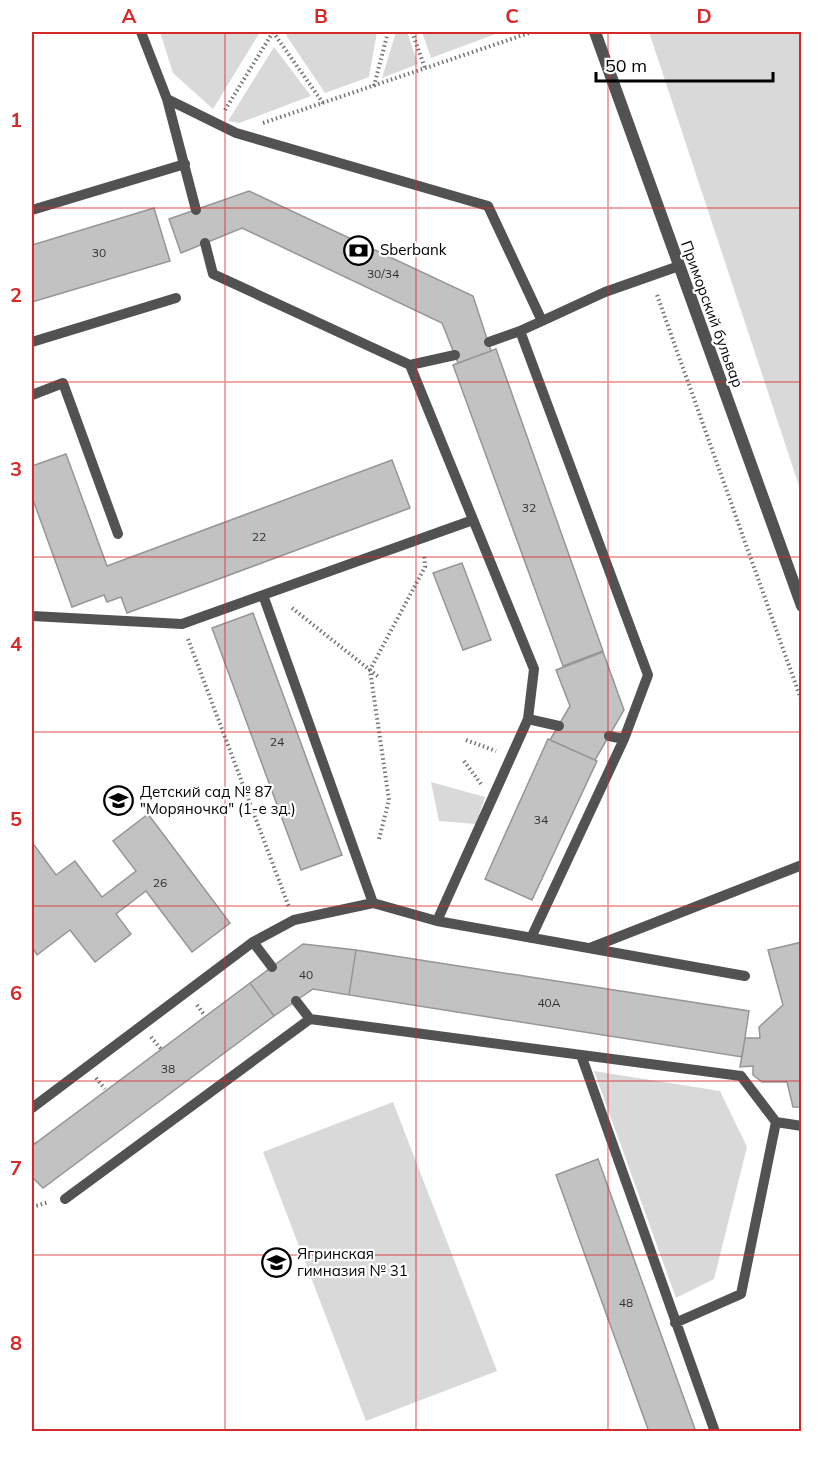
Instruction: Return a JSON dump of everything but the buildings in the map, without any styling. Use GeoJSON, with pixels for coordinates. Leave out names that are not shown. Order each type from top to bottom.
{"type":"FeatureCollection","features":[{"type":"Feature","properties":{"kind":"street","name":"Приморский бульвар"},"geometry":{"type":"LineString","coordinates":[[595,32],[801,606]]}},
{"type":"Feature","properties":{"kind":"lane"},"geometry":{"type":"LineString","coordinates":[[141,32],[168,99],[196,210]]}},
{"type":"Feature","properties":{"kind":"lane"},"geometry":{"type":"LineString","coordinates":[[168,99],[236,133],[488,206],[542,321]]}},
{"type":"Feature","properties":{"kind":"lane"},"geometry":{"type":"LineString","coordinates":[[32,210],[185,164]]}},
{"type":"Feature","properties":{"kind":"lane"},"geometry":{"type":"LineString","coordinates":[[204,243],[213,274],[410,365],[454,355]]}},
{"type":"Feature","properties":{"kind":"lane"},"geometry":{"type":"LineString","coordinates":[[489,342],[520,331],[605,292],[679,266]]}},
{"type":"Feature","properties":{"kind":"lane"},"geometry":{"type":"LineString","coordinates":[[32,342],[176,298]]}},
{"type":"Feature","properties":{"kind":"lane"},"geometry":{"type":"LineString","coordinates":[[520,331],[648,675],[624,739],[531,938]]}},
{"type":"Feature","properties":{"kind":"lane"},"geometry":{"type":"LineString","coordinates":[[410,365],[534,669],[528,719],[437,921]]}},
{"type":"Feature","properties":{"kind":"lane"},"geometry":{"type":"LineString","coordinates":[[32,395],[63,383],[118,534]]}},
{"type":"Feature","properties":{"kind":"lane"},"geometry":{"type":"LineString","coordinates":[[32,615],[182,624],[473,519]]}},
{"type":"Feature","properties":{"kind":"lane"},"geometry":{"type":"LineString","coordinates":[[263,594],[373,903]]}},
{"type":"Feature","properties":{"kind":"lane"},"geometry":{"type":"LineString","coordinates":[[528,719],[559,726]]}},
{"type":"Feature","properties":{"kind":"lane"},"geometry":{"type":"LineString","coordinates":[[609,736],[624,739]]}},
{"type":"Feature","properties":{"kind":"lane"},"geometry":{"type":"LineString","coordinates":[[589,948],[801,865]]}},
{"type":"Feature","properties":{"kind":"lane"},"geometry":{"type":"LineString","coordinates":[[32,1108],[253,942],[294,920],[373,903],[437,921],[745,976]]}},
{"type":"Feature","properties":{"kind":"lane"},"geometry":{"type":"LineString","coordinates":[[253,942],[272,967]]}},
{"type":"Feature","properties":{"kind":"lane"},"geometry":{"type":"LineString","coordinates":[[296,1001],[310,1019]]}},
{"type":"Feature","properties":{"kind":"lane"},"geometry":{"type":"LineString","coordinates":[[65,1199],[310,1019],[741,1076],[776,1122],[801,1126]]}},
{"type":"Feature","properties":{"kind":"lane"},"geometry":{"type":"LineString","coordinates":[[581,1055],[715,1431]]}},
{"type":"Feature","properties":{"kind":"lane"},"geometry":{"type":"LineString","coordinates":[[675,1323],[741,1294],[776,1122]]}},
{"type":"Feature","properties":{"kind":"path"},"geometry":{"type":"LineString","coordinates":[[217,123],[273,32],[323,103]]}},
{"type":"Feature","properties":{"kind":"path"},"geometry":{"type":"LineString","coordinates":[[374,86],[388,32]]}},
{"type":"Feature","properties":{"kind":"path"},"geometry":{"type":"LineString","coordinates":[[412,32],[425,68]]}},
{"type":"Feature","properties":{"kind":"path"},"geometry":{"type":"LineString","coordinates":[[236,133],[532,32]]}},
{"type":"Feature","properties":{"kind":"path"},"geometry":{"type":"LineString","coordinates":[[657,295],[801,702]]}},
{"type":"Feature","properties":{"kind":"path"},"geometry":{"type":"LineString","coordinates":[[379,839],[389,800],[370,670],[425,567],[423,537]]}},
{"type":"Feature","properties":{"kind":"path"},"geometry":{"type":"LineString","coordinates":[[292,608],[380,678]]}},
{"type":"Feature","properties":{"kind":"path"},"geometry":{"type":"LineString","coordinates":[[182,624],[294,920]]}},
{"type":"Feature","properties":{"kind":"path"},"geometry":{"type":"LineString","coordinates":[[466,740],[511,756]]}},
{"type":"Feature","properties":{"kind":"path"},"geometry":{"type":"LineString","coordinates":[[464,760],[492,799]]}},
{"type":"Feature","properties":{"kind":"path"},"geometry":{"type":"LineString","coordinates":[[193,999],[204,1016]]}},
{"type":"Feature","properties":{"kind":"path"},"geometry":{"type":"LineString","coordinates":[[32,1427],[34,1431]]}},
{"type":"Feature","properties":{"kind":"shaded area"},"geometry":{"type":"Polygon","coordinates":[[[160,32],[260,32],[213,109],[173,73],[160,32]]]}},
{"type":"Feature","properties":{"kind":"shaded area"},"geometry":{"type":"Polygon","coordinates":[[[288,32],[377,32],[369,77],[325,93],[286,35],[288,32]]]}},
{"type":"Feature","properties":{"kind":"shaded area"},"geometry":{"type":"Polygon","coordinates":[[[396,32],[407,32],[418,64],[382,78],[396,32]]]}},
{"type":"Feature","properties":{"kind":"shaded area"},"geometry":{"type":"Polygon","coordinates":[[[422,32],[501,32],[431,58],[422,32]]]}},
{"type":"Feature","properties":{"kind":"shaded area"},"geometry":{"type":"Polygon","coordinates":[[[649,32],[801,32],[801,492],[649,32]]]}},
{"type":"Feature","properties":{"kind":"shaded area"},"geometry":{"type":"Polygon","coordinates":[[[274,47],[311,96],[239,123],[228,121],[274,47]]]}},
{"type":"Feature","properties":{"kind":"shaded area"},"geometry":{"type":"Polygon","coordinates":[[[431,782],[485,797],[476,824],[439,821],[431,782]]]}},
{"type":"Feature","properties":{"kind":"shaded area"},"geometry":{"type":"Polygon","coordinates":[[[594,1071],[720,1091],[747,1147],[714,1279],[676,1298],[594,1071]]]}},
{"type":"Feature","properties":{"kind":"shaded area"},"geometry":{"type":"Polygon","coordinates":[[[393,1102],[497,1371],[366,1421],[263,1152],[393,1102]]]}},
{"type":"Feature","properties":{"kind":"place","name":"Sberbank"},"geometry":{"type":"Point","coordinates":[359,250]}},
{"type":"Feature","properties":{"kind":"place","name":"Детский сад № 87 \"Моряночка\" (1-е зд.)"},"geometry":{"type":"Point","coordinates":[119,801]}},
{"type":"Feature","properties":{"kind":"place","name":"Ягринская гимназия № 31"},"geometry":{"type":"Point","coordinates":[276,1263]}}]}
